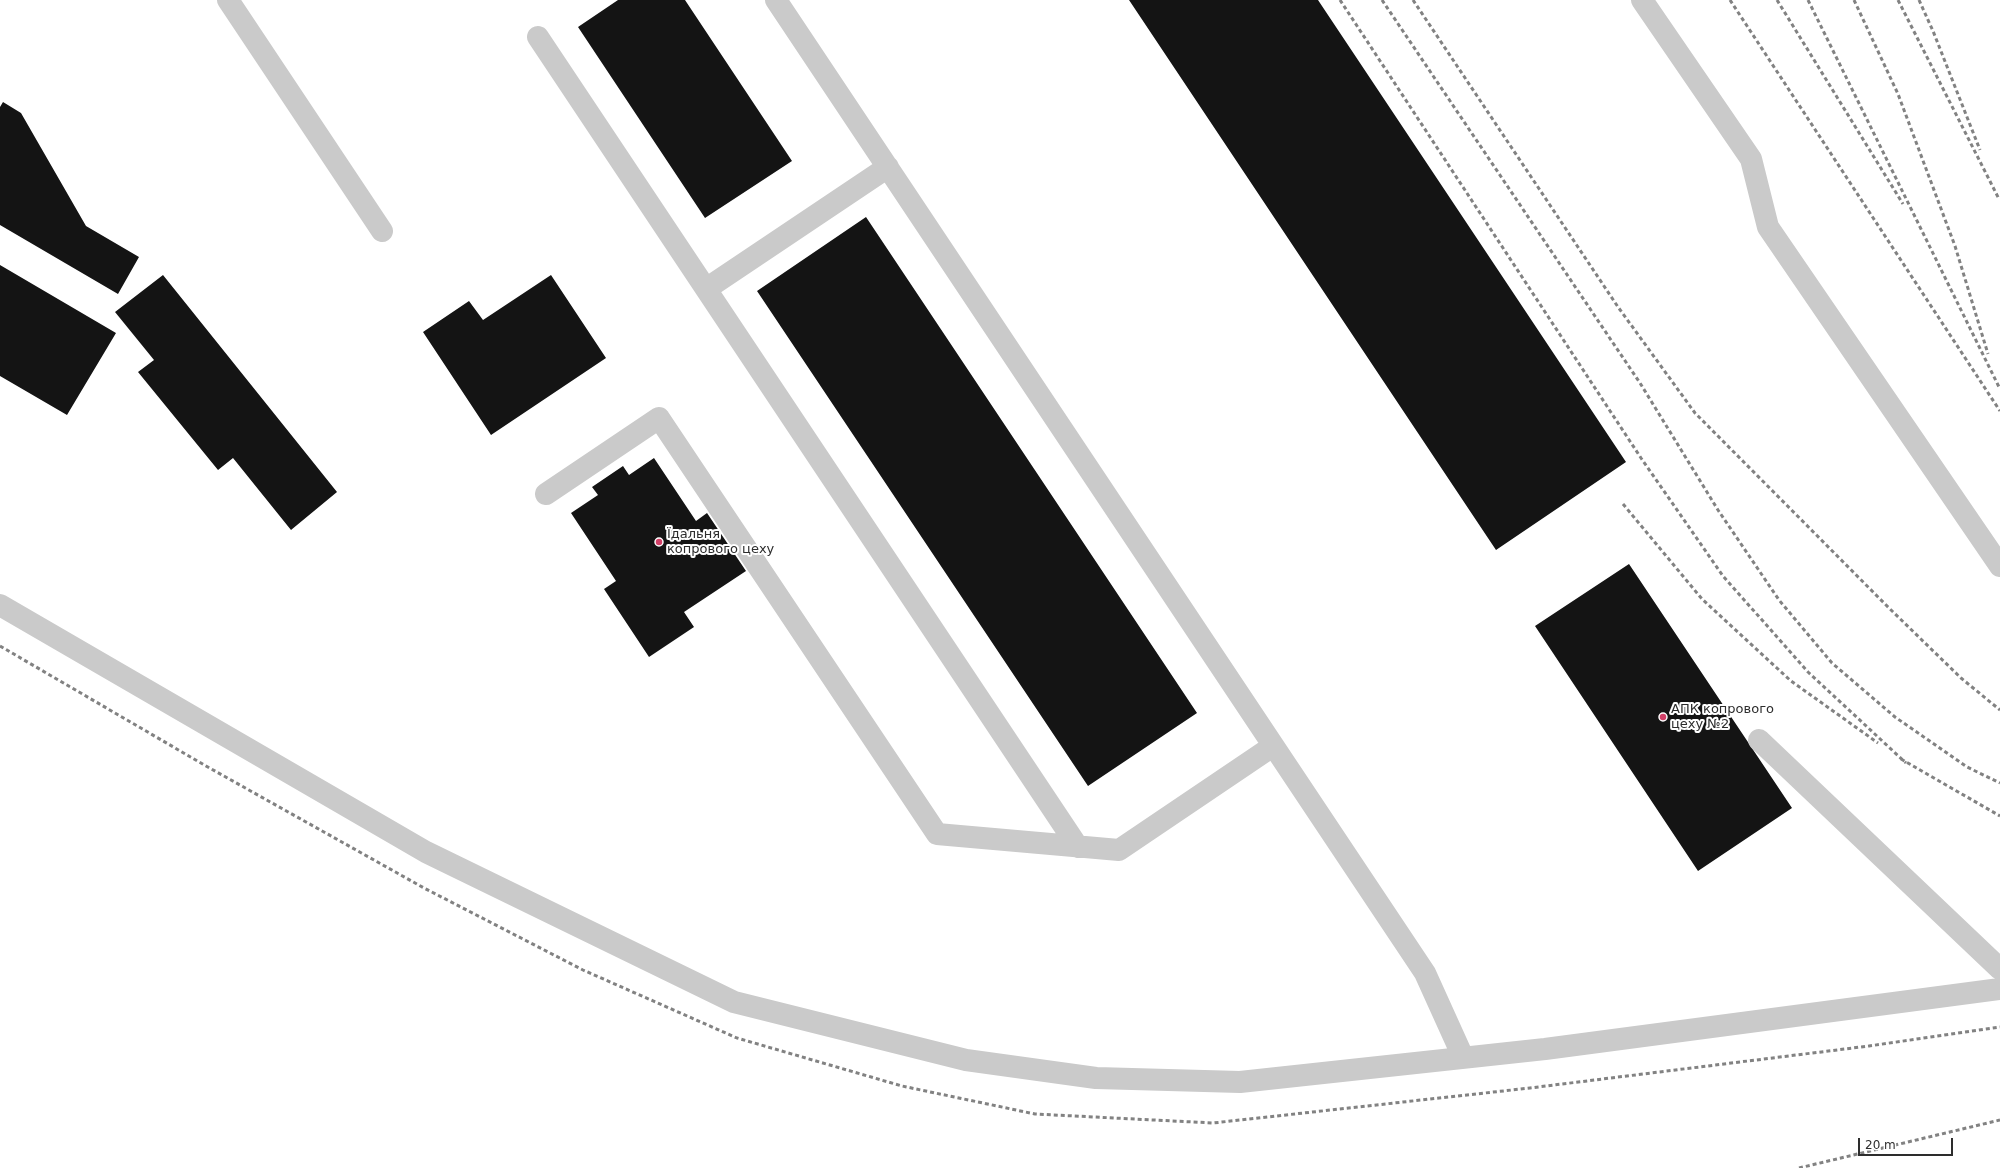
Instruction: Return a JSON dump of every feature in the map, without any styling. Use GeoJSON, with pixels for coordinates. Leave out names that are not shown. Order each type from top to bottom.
{"type":"FeatureCollection","features":[{"type":"Feature","properties":{"kind":"lane"},"geometry":{"type":"LineString","coordinates":[[228,0],[382,231]]}},
{"type":"Feature","properties":{"kind":"lane"},"geometry":{"type":"LineString","coordinates":[[776,0],[1425,973],[1463,1057]]}},
{"type":"Feature","properties":{"kind":"lane"},"geometry":{"type":"LineString","coordinates":[[1642,0],[1750,159],[1768,227],[2000,566]]}},
{"type":"Feature","properties":{"kind":"lane"},"geometry":{"type":"LineString","coordinates":[[538,37],[1078,847]]}},
{"type":"Feature","properties":{"kind":"lane"},"geometry":{"type":"LineString","coordinates":[[706,289],[888,167]]}},
{"type":"Feature","properties":{"kind":"lane"},"geometry":{"type":"LineString","coordinates":[[546,494],[659,418],[936,834],[1119,850],[1273,746]]}},
{"type":"Feature","properties":{"kind":"lane"},"geometry":{"type":"LineString","coordinates":[[0,605],[426,852],[734,1002],[966,1060],[1096,1078],[1240,1082],[1545,1049],[2000,989]]}},
{"type":"Feature","properties":{"kind":"lane"},"geometry":{"type":"LineString","coordinates":[[1759,740],[2000,969]]}},
{"type":"Feature","properties":{"kind":"building"},"geometry":{"type":"Polygon","coordinates":[[[618,0],[685,0],[792,161],[705,218],[578,27],[618,0]]]}},
{"type":"Feature","properties":{"kind":"building"},"geometry":{"type":"Polygon","coordinates":[[[1129,0],[1318,0],[1626,462],[1496,550],[1129,0]]]}},
{"type":"Feature","properties":{"kind":"building"},"geometry":{"type":"Polygon","coordinates":[[[3,102],[21,113],[86,226],[139,257],[118,294],[0,225],[0,107],[3,102]]]}},
{"type":"Feature","properties":{"kind":"building"},"geometry":{"type":"Polygon","coordinates":[[[866,217],[1197,713],[1088,786],[757,291],[866,217]]]}},
{"type":"Feature","properties":{"kind":"building"},"geometry":{"type":"Polygon","coordinates":[[[0,265],[116,333],[67,415],[0,376],[0,265]]]}},
{"type":"Feature","properties":{"kind":"building"},"geometry":{"type":"Polygon","coordinates":[[[163,275],[337,492],[291,530],[233,458],[218,470],[138,372],[154,360],[115,312],[163,275]]]}},
{"type":"Feature","properties":{"kind":"building"},"geometry":{"type":"Polygon","coordinates":[[[551,275],[606,358],[491,435],[423,332],[469,301],[483,320],[551,275]]]}},
{"type":"Feature","properties":{"kind":"building"},"geometry":{"type":"Polygon","coordinates":[[[654,458],[696,521],[707,513],[746,571],[684,612],[694,627],[649,657],[604,589],[616,581],[571,513],[598,495],[592,487],[623,466],[629,475],[654,458]]]}},
{"type":"Feature","properties":{"kind":"building"},"geometry":{"type":"Polygon","coordinates":[[[1629,564],[1792,808],[1698,871],[1535,626],[1629,564]]]}},
{"type":"Feature","properties":{"kind":"railway"},"geometry":{"type":"LineString","coordinates":[[1340,0],[1641,458],[1723,576],[1808,672],[1906,763]]}},
{"type":"Feature","properties":{"kind":"railway"},"geometry":{"type":"LineString","coordinates":[[1382,0],[1640,383],[1718,510],[1779,600],[1832,663],[1895,717],[1967,767],[2000,783]]}},
{"type":"Feature","properties":{"kind":"railway"},"geometry":{"type":"LineString","coordinates":[[1413,0],[1618,307],[1695,413],[1890,609],[1961,678],[2000,710]]}},
{"type":"Feature","properties":{"kind":"railway"},"geometry":{"type":"LineString","coordinates":[[1730,0],[2000,411]]}},
{"type":"Feature","properties":{"kind":"railway"},"geometry":{"type":"LineString","coordinates":[[1777,0],[1903,204]]}},
{"type":"Feature","properties":{"kind":"railway"},"geometry":{"type":"LineString","coordinates":[[1808,0],[2000,389]]}},
{"type":"Feature","properties":{"kind":"railway"},"geometry":{"type":"LineString","coordinates":[[1854,0],[1898,94],[1955,246],[1988,354]]}},
{"type":"Feature","properties":{"kind":"railway"},"geometry":{"type":"LineString","coordinates":[[1898,0],[1999,199]]}},
{"type":"Feature","properties":{"kind":"railway"},"geometry":{"type":"LineString","coordinates":[[1919,0],[1933,31],[1980,150]]}},
{"type":"Feature","properties":{"kind":"railway"},"geometry":{"type":"LineString","coordinates":[[1623,504],[1702,599],[1791,681],[1878,743]]}},
{"type":"Feature","properties":{"kind":"railway"},"geometry":{"type":"LineString","coordinates":[[0,646],[206,766],[424,888],[583,970],[737,1038],[902,1086],[1035,1114],[1213,1123],[1530,1088],[1869,1046],[2000,1027]]}},
{"type":"Feature","properties":{"kind":"railway"},"geometry":{"type":"LineString","coordinates":[[1901,759],[2000,816]]}},
{"type":"Feature","properties":{"kind":"railway"},"geometry":{"type":"LineString","coordinates":[[1799,1168],[2000,1120]]}},
{"type":"Feature","properties":{"kind":"place","name":"Їдальня копрового цеху"},"geometry":{"type":"Point","coordinates":[659,542]}},
{"type":"Feature","properties":{"kind":"place","name":"АПК копрового цеху №2"},"geometry":{"type":"Point","coordinates":[1663,717]}}]}
